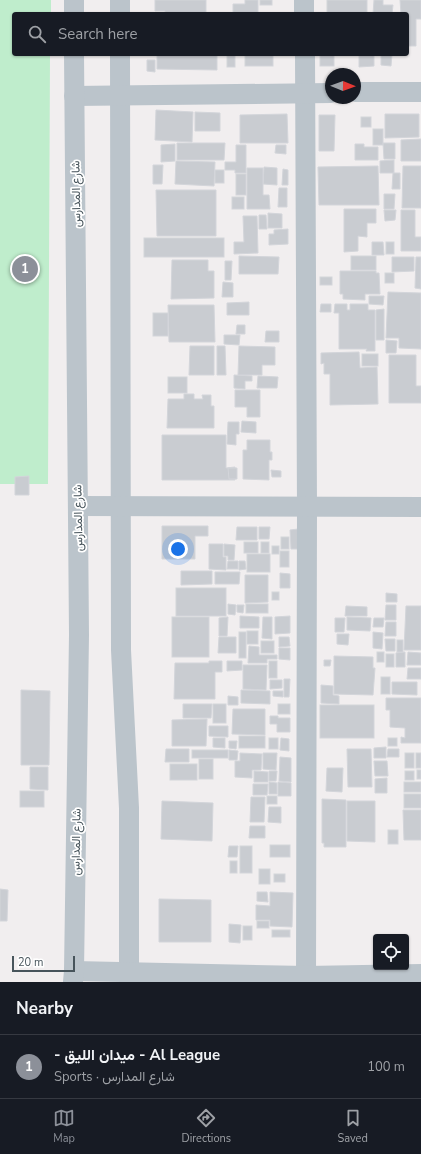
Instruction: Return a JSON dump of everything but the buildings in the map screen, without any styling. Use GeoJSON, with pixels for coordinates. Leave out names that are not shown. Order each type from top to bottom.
{"type":"FeatureCollection","features":[{"type":"Feature","properties":{"kind":"street"},"geometry":{"type":"LineString","coordinates":[[74,0],[74,12]]}},
{"type":"Feature","properties":{"kind":"street"},"geometry":{"type":"LineString","coordinates":[[120,0],[120,12]]}},
{"type":"Feature","properties":{"kind":"street"},"geometry":{"type":"LineString","coordinates":[[304,0],[304,12]]}},
{"type":"Feature","properties":{"kind":"street","name":"شارع المدارس"},"geometry":{"type":"LineString","coordinates":[[74,56],[79,635],[74,976]]}},
{"type":"Feature","properties":{"kind":"street"},"geometry":{"type":"LineString","coordinates":[[120,56],[121,650],[129,808],[129,977]]}},
{"type":"Feature","properties":{"kind":"street"},"geometry":{"type":"LineString","coordinates":[[305,56],[307,508],[306,979]]}},
{"type":"Feature","properties":{"kind":"street"},"geometry":{"type":"LineString","coordinates":[[361,92],[421,92]]}},
{"type":"Feature","properties":{"kind":"street"},"geometry":{"type":"LineString","coordinates":[[74,96],[325,93]]}},
{"type":"Feature","properties":{"kind":"street"},"geometry":{"type":"LineString","coordinates":[[78,506],[307,508],[421,507]]}},
{"type":"Feature","properties":{"kind":"street"},"geometry":{"type":"LineString","coordinates":[[74,976],[306,979],[421,974]]}},
{"type":"Feature","properties":{"kind":"green space"},"geometry":{"type":"Polygon","coordinates":[[[0,0],[51,0],[51,12],[12,12],[12,56],[50,56],[48,484],[0,484],[0,0]]]}},
{"type":"Feature","properties":{"kind":"place","name":"- ميدان الليق - Al League"},"geometry":{"type":"Point","coordinates":[25,269]}}]}
